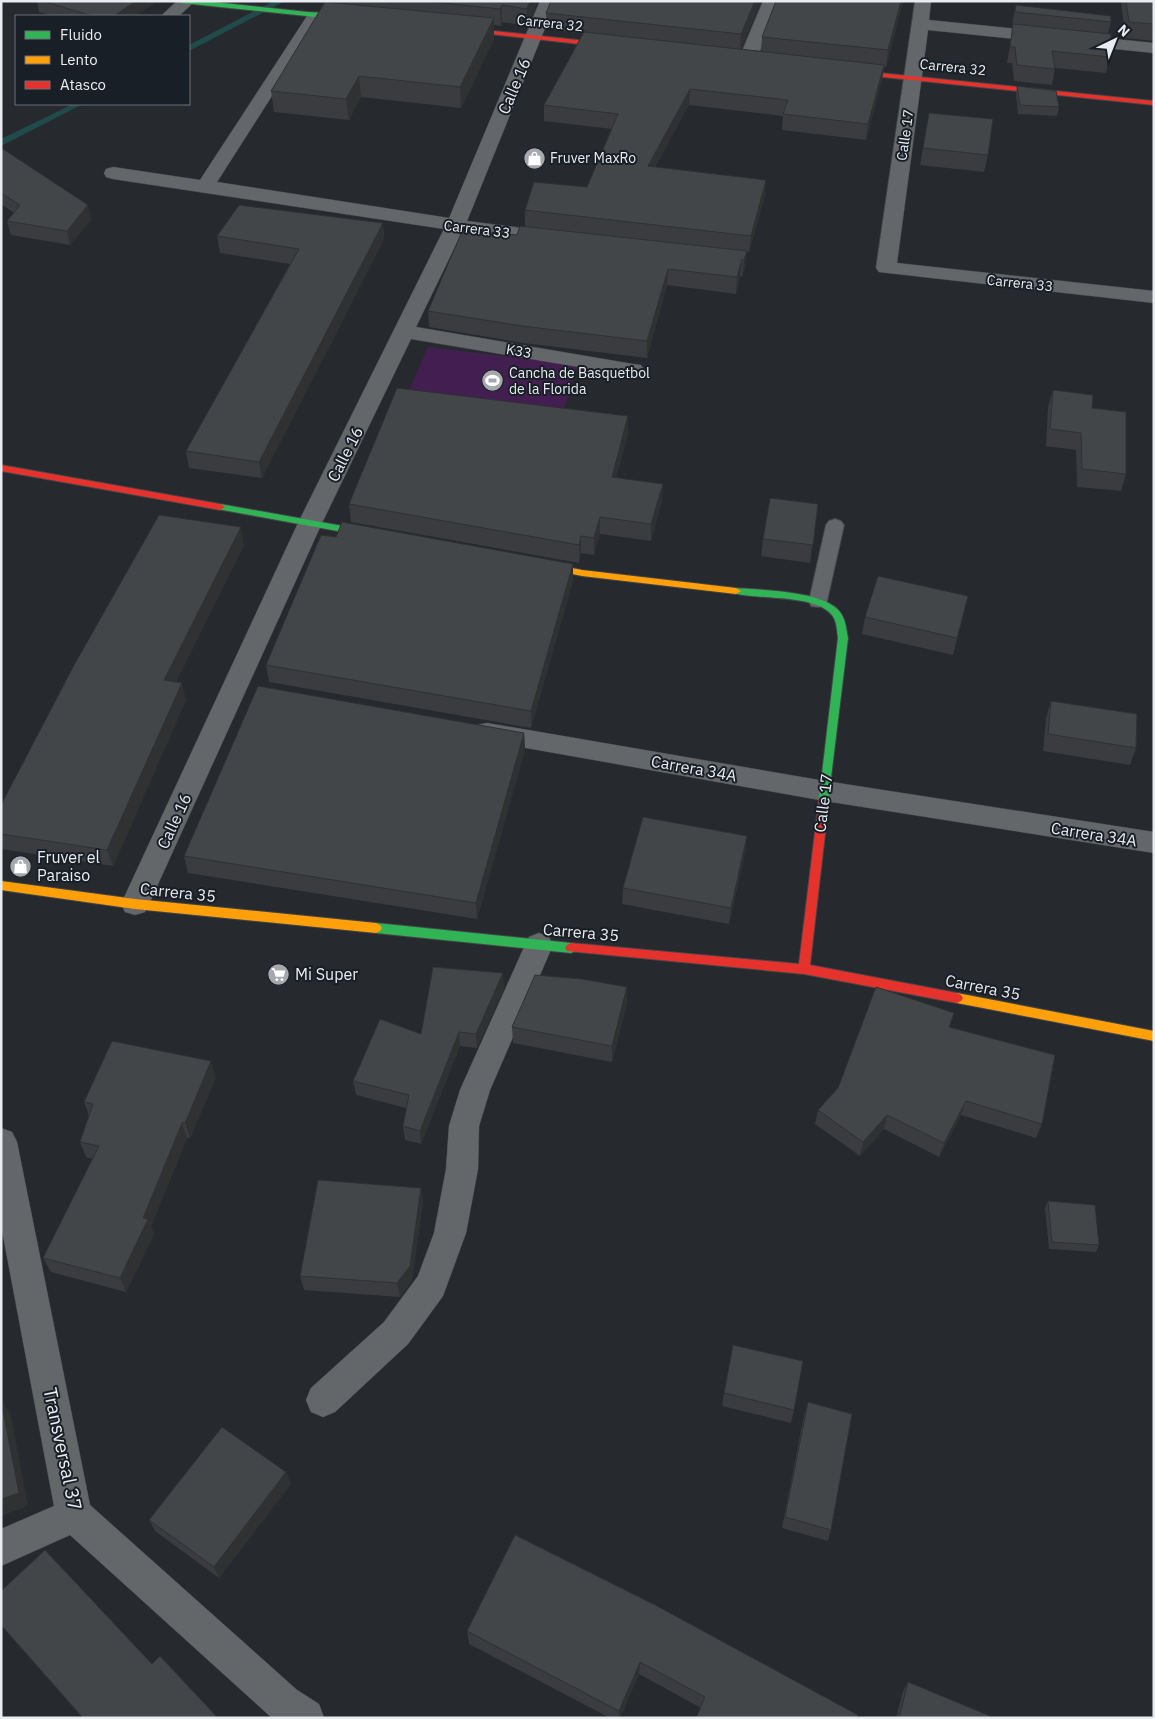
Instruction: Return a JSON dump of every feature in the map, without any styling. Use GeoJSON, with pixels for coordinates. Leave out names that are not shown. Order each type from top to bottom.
{"type":"FeatureCollection","features":[{"type":"Feature","properties":{"kind":"street","name":"Calle 16"},"geometry":{"type":"LineString","coordinates":[[135,904],[245,689],[310,523],[386,393],[406,332],[456,227],[548,1]]}},
{"type":"Feature","properties":{"kind":"street"},"geometry":{"type":"LineString","coordinates":[[748,61],[771,1]]}},
{"type":"Feature","properties":{"kind":"street","name":"Calle 17"},"geometry":{"type":"LineString","coordinates":[[886,268],[923,1]]}},
{"type":"Feature","properties":{"kind":"street"},"geometry":{"type":"LineString","coordinates":[[170,15],[185,2],[363,20]]}},
{"type":"Feature","properties":{"kind":"street"},"geometry":{"type":"LineString","coordinates":[[206,185],[315,16]]}},
{"type":"Feature","properties":{"kind":"street"},"geometry":{"type":"LineString","coordinates":[[920,24],[1154,48]]}},
{"type":"Feature","properties":{"kind":"street","name":"Carrera 32"},"geometry":{"type":"LineString","coordinates":[[449,28],[632,48]]}},
{"type":"Feature","properties":{"kind":"street","name":"Carrera 32"},"geometry":{"type":"LineString","coordinates":[[835,70],[1154,103]]}},
{"type":"Feature","properties":{"kind":"street","name":"Carrera 33"},"geometry":{"type":"LineString","coordinates":[[113,173],[206,185],[456,227],[574,240]]}},
{"type":"Feature","properties":{"kind":"street","name":"Carrera 33"},"geometry":{"type":"LineString","coordinates":[[886,268],[1154,297]]}},
{"type":"Feature","properties":{"kind":"street","name":"K33"},"geometry":{"type":"LineString","coordinates":[[406,332],[633,370]]}},
{"type":"Feature","properties":{"kind":"street"},"geometry":{"type":"LineString","coordinates":[[1,468],[388,537]]}},
{"type":"Feature","properties":{"kind":"street"},"geometry":{"type":"LineString","coordinates":[[524,562],[582,572],[818,602]]}},
{"type":"Feature","properties":{"kind":"street","name":"Calle 17"},"geometry":{"type":"LineString","coordinates":[[804,969],[842,638],[840,618],[835,610],[818,602]]}},
{"type":"Feature","properties":{"kind":"street","name":"Carrera 34A"},"geometry":{"type":"LineString","coordinates":[[461,727],[825,791],[1154,843]]}},
{"type":"Feature","properties":{"kind":"street","name":"Carrera 35"},"geometry":{"type":"LineString","coordinates":[[1,885],[135,904],[539,945],[804,969],[1154,1036]]}},
{"type":"Feature","properties":{"kind":"street"},"geometry":{"type":"LineString","coordinates":[[322,1400],[396,1333],[431,1285],[450,1233],[462,1169],[464,1126],[475,1090],[539,945]]}},
{"type":"Feature","properties":{"kind":"street","name":"Transversal 37"},"geometry":{"type":"LineString","coordinates":[[1,1142],[74,1515],[304,1718]]}},
{"type":"Feature","properties":{"kind":"street"},"geometry":{"type":"LineString","coordinates":[[1,1548],[74,1515]]}},
{"type":"Feature","properties":{"kind":"lane"},"geometry":{"type":"LineString","coordinates":[[818,602],[836,525]]}},
{"type":"Feature","properties":{"kind":"shaded area","name":"Cancha de Basquetbol de la Florida"},"geometry":{"type":"Polygon","coordinates":[[[428,347],[578,365],[563,412],[408,392],[428,347]]]}},
{"type":"Feature","properties":{"kind":"building"},"geometry":{"type":"Polygon","coordinates":[[[42,1],[136,1],[115,15],[90,15],[42,1]]]}},
{"type":"Feature","properties":{"kind":"building"},"geometry":{"type":"Polygon","coordinates":[[[423,1],[530,1],[527,9],[502,5],[500,9],[423,1]]]}},
{"type":"Feature","properties":{"kind":"building"},"geometry":{"type":"Polygon","coordinates":[[[551,1],[755,1],[741,34],[546,13],[551,1]]]}},
{"type":"Feature","properties":{"kind":"building"},"geometry":{"type":"Polygon","coordinates":[[[776,1],[901,1],[888,50],[762,37],[776,1]]]}},
{"type":"Feature","properties":{"kind":"building"},"geometry":{"type":"Polygon","coordinates":[[[1126,1],[1154,1],[1154,24],[1129,22],[1126,1]]]}},
{"type":"Feature","properties":{"kind":"building"},"geometry":{"type":"Polygon","coordinates":[[[325,2],[494,18],[460,87],[359,76],[346,99],[271,91],[325,2]]]}},
{"type":"Feature","properties":{"kind":"building"},"geometry":{"type":"Polygon","coordinates":[[[1016,5],[1111,16],[1111,22],[1015,12],[1016,5]]]}},
{"type":"Feature","properties":{"kind":"building"},"geometry":{"type":"Polygon","coordinates":[[[1013,24],[1111,34],[1110,57],[1052,51],[1055,69],[1017,65],[1015,47],[1010,47],[1013,24]]]}},
{"type":"Feature","properties":{"kind":"building"},"geometry":{"type":"Polygon","coordinates":[[[584,32],[884,65],[868,124],[783,114],[788,100],[690,89],[648,166],[766,180],[751,236],[525,210],[534,182],[587,187],[618,114],[544,105],[584,32]]]}},
{"type":"Feature","properties":{"kind":"building"},"geometry":{"type":"Polygon","coordinates":[[[1017,86],[1056,91],[1059,107],[1020,105],[1017,86]]]}},
{"type":"Feature","properties":{"kind":"building"},"geometry":{"type":"Polygon","coordinates":[[[929,113],[993,119],[988,155],[923,148],[929,113]]]}},
{"type":"Feature","properties":{"kind":"building"},"geometry":{"type":"Polygon","coordinates":[[[3,149],[88,205],[67,231],[7,221],[20,205],[1,193],[1,150],[3,149]]]}},
{"type":"Feature","properties":{"kind":"building"},"geometry":{"type":"Polygon","coordinates":[[[239,205],[383,223],[259,462],[186,451],[299,249],[217,236],[239,205]]]}},
{"type":"Feature","properties":{"kind":"building"},"geometry":{"type":"Polygon","coordinates":[[[520,226],[747,251],[744,260],[742,259],[737,277],[668,269],[647,341],[522,326],[428,311],[463,229],[517,235],[520,226]]]}},
{"type":"Feature","properties":{"kind":"building"},"geometry":{"type":"Polygon","coordinates":[[[397,388],[628,416],[612,477],[663,484],[651,524],[600,517],[594,538],[581,536],[579,545],[349,504],[397,388]]]}},
{"type":"Feature","properties":{"kind":"building"},"geometry":{"type":"Polygon","coordinates":[[[1053,390],[1093,395],[1092,408],[1126,412],[1126,474],[1082,469],[1081,433],[1050,429],[1053,390]]]}},
{"type":"Feature","properties":{"kind":"building"},"geometry":{"type":"Polygon","coordinates":[[[770,498],[818,504],[813,545],[763,539],[770,498]]]}},
{"type":"Feature","properties":{"kind":"building"},"geometry":{"type":"Polygon","coordinates":[[[159,515],[241,527],[164,680],[182,683],[107,850],[1,834],[1,805],[73,667],[159,515]]]}},
{"type":"Feature","properties":{"kind":"building"},"geometry":{"type":"Polygon","coordinates":[[[342,522],[573,564],[531,711],[266,665],[321,535],[336,537],[342,522]]]}},
{"type":"Feature","properties":{"kind":"building"},"geometry":{"type":"Polygon","coordinates":[[[878,576],[968,596],[957,638],[865,617],[878,576]]]}},
{"type":"Feature","properties":{"kind":"building"},"geometry":{"type":"Polygon","coordinates":[[[258,686],[524,733],[476,903],[184,856],[258,686]]]}},
{"type":"Feature","properties":{"kind":"building"},"geometry":{"type":"Polygon","coordinates":[[[1051,701],[1137,714],[1136,748],[1048,734],[1051,701]]]}},
{"type":"Feature","properties":{"kind":"building"},"geometry":{"type":"Polygon","coordinates":[[[643,817],[747,836],[731,908],[623,888],[643,817]]]}},
{"type":"Feature","properties":{"kind":"building"},"geometry":{"type":"Polygon","coordinates":[[[433,967],[503,973],[476,1034],[459,1032],[420,1131],[403,1126],[409,1095],[353,1081],[380,1019],[421,1034],[433,967]]]}},
{"type":"Feature","properties":{"kind":"building"},"geometry":{"type":"Polygon","coordinates":[[[535,975],[582,979],[627,987],[612,1046],[512,1027],[535,975]]]}},
{"type":"Feature","properties":{"kind":"building"},"geometry":{"type":"Polygon","coordinates":[[[876,987],[954,1013],[949,1027],[1055,1055],[1042,1124],[966,1101],[944,1143],[887,1115],[863,1142],[818,1110],[838,1088],[876,987]]]}},
{"type":"Feature","properties":{"kind":"building"},"geometry":{"type":"Polygon","coordinates":[[[112,1041],[211,1061],[185,1123],[182,1123],[143,1218],[148,1219],[120,1278],[43,1258],[99,1146],[80,1142],[93,1104],[84,1102],[112,1041]]]}},
{"type":"Feature","properties":{"kind":"building"},"geometry":{"type":"Polygon","coordinates":[[[318,1180],[421,1188],[410,1266],[397,1283],[300,1276],[318,1180]]]}},
{"type":"Feature","properties":{"kind":"building"},"geometry":{"type":"Polygon","coordinates":[[[1048,1201],[1095,1205],[1099,1245],[1052,1242],[1048,1201]]]}},
{"type":"Feature","properties":{"kind":"building"},"geometry":{"type":"Polygon","coordinates":[[[733,1345],[803,1361],[794,1410],[724,1393],[733,1345]]]}},
{"type":"Feature","properties":{"kind":"building"},"geometry":{"type":"Polygon","coordinates":[[[1,1400],[19,1493],[1,1499],[1,1400]]]}},
{"type":"Feature","properties":{"kind":"building"},"geometry":{"type":"Polygon","coordinates":[[[808,1402],[852,1414],[831,1530],[785,1517],[808,1402]]]}},
{"type":"Feature","properties":{"kind":"building"},"geometry":{"type":"Polygon","coordinates":[[[222,1427],[286,1472],[214,1567],[149,1520],[222,1427]]]}},
{"type":"Feature","properties":{"kind":"building"},"geometry":{"type":"Polygon","coordinates":[[[515,1535],[657,1606],[858,1715],[857,1718],[696,1718],[705,1697],[640,1662],[619,1711],[467,1631],[515,1535]]]}},
{"type":"Feature","properties":{"kind":"building"},"geometry":{"type":"Polygon","coordinates":[[[45,1550],[152,1664],[160,1656],[218,1718],[83,1718],[1,1625],[1,1591],[45,1550]]]}},
{"type":"Feature","properties":{"kind":"building"},"geometry":{"type":"Polygon","coordinates":[[[908,1682],[995,1718],[899,1718],[908,1682]]]}},
{"type":"Feature","properties":{"kind":"waterway"},"geometry":{"type":"LineString","coordinates":[[190,47],[281,1]]}},
{"type":"Feature","properties":{"kind":"waterway"},"geometry":{"type":"LineString","coordinates":[[1,143],[77,105]]}},
{"type":"Feature","properties":{"kind":"traffic: fast"},"geometry":{"type":"LineString","coordinates":[[182,1],[354,19]]}},
{"type":"Feature","properties":{"kind":"traffic: fast"},"geometry":{"type":"LineString","coordinates":[[220,507],[376,535]]}},
{"type":"Feature","properties":{"kind":"traffic: fast"},"geometry":{"type":"LineString","coordinates":[[736,591],[803,598],[827,606],[835,612],[838,618],[843,638],[824,799]]}},
{"type":"Feature","properties":{"kind":"traffic: fast"},"geometry":{"type":"LineString","coordinates":[[376,928],[571,948]]}},
{"type":"Feature","properties":{"kind":"traffic: slow"},"geometry":{"type":"LineString","coordinates":[[537,564],[582,573],[736,591]]}},
{"type":"Feature","properties":{"kind":"traffic: slow"},"geometry":{"type":"LineString","coordinates":[[1,885],[135,904],[376,928]]}},
{"type":"Feature","properties":{"kind":"traffic: slow"},"geometry":{"type":"LineString","coordinates":[[957,998],[1154,1036]]}},
{"type":"Feature","properties":{"kind":"traffic: jam"},"geometry":{"type":"LineString","coordinates":[[457,29],[615,46]]}},
{"type":"Feature","properties":{"kind":"traffic: jam"},"geometry":{"type":"LineString","coordinates":[[844,71],[1154,103]]}},
{"type":"Feature","properties":{"kind":"traffic: jam"},"geometry":{"type":"LineString","coordinates":[[1,468],[220,507]]}},
{"type":"Feature","properties":{"kind":"traffic: jam"},"geometry":{"type":"LineString","coordinates":[[804,969],[824,799]]}},
{"type":"Feature","properties":{"kind":"traffic: jam"},"geometry":{"type":"LineString","coordinates":[[571,948],[804,969],[957,998]]}},
{"type":"Feature","properties":{"kind":"place","name":"Fruver MaxRo"},"geometry":{"type":"Point","coordinates":[534,158]}},
{"type":"Feature","properties":{"kind":"place","name":"Cancha de Basquetbol de la Florida"},"geometry":{"type":"Point","coordinates":[493,381]}},
{"type":"Feature","properties":{"kind":"place","name":"Fruver el Paraiso"},"geometry":{"type":"Point","coordinates":[21,866]}},
{"type":"Feature","properties":{"kind":"place","name":"Mi Super"},"geometry":{"type":"Point","coordinates":[279,974]}}]}
